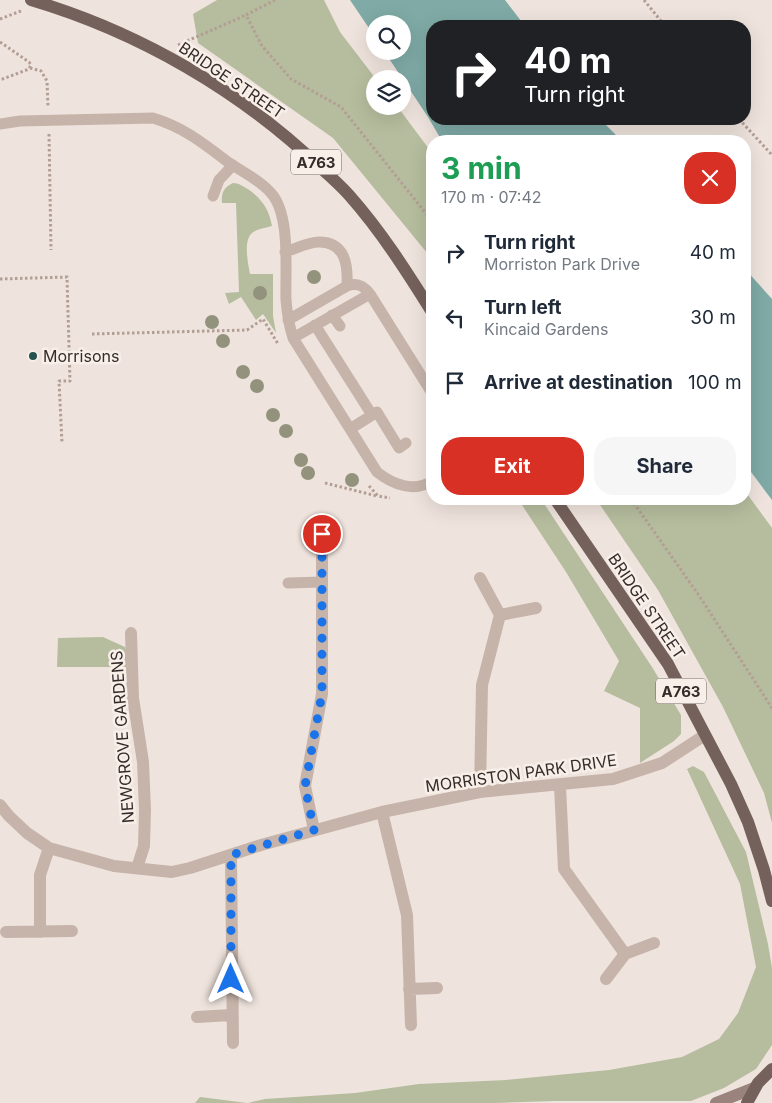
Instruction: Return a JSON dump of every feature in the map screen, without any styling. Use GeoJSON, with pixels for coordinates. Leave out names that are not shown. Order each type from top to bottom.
{"type":"FeatureCollection","features":[{"type":"Feature","properties":{"kind":"main road","name":"BRIDGE STREET"},"geometry":{"type":"LineString","coordinates":[[31,0],[58,8],[111,29],[161,53],[237,99],[272,125],[349,195],[395,253],[426,302]]}},
{"type":"Feature","properties":{"kind":"main road","name":"BRIDGE STREET"},"geometry":{"type":"LineString","coordinates":[[559,505],[668,664],[731,784],[748,822],[772,901]]}},
{"type":"Feature","properties":{"kind":"main road"},"geometry":{"type":"LineString","coordinates":[[747,1103],[754,1088],[768,1073],[772,1060]]}},
{"type":"Feature","properties":{"kind":"street"},"geometry":{"type":"LineString","coordinates":[[314,830],[305,786],[322,694],[322,534]]}},
{"type":"Feature","properties":{"kind":"street"},"geometry":{"type":"LineString","coordinates":[[480,578],[500,615],[482,685],[480,792]]}},
{"type":"Feature","properties":{"kind":"street"},"geometry":{"type":"LineString","coordinates":[[500,615],[536,608]]}},
{"type":"Feature","properties":{"kind":"street","name":"NEWGROVE GARDENS"},"geometry":{"type":"LineString","coordinates":[[131,633],[134,698],[143,762],[145,810],[144,846],[137,868]]}},
{"type":"Feature","properties":{"kind":"street","name":"MORRISTON PARK DRIVE"},"geometry":{"type":"LineString","coordinates":[[0,805],[8,816],[48,848],[114,866],[172,872],[382,812],[480,792],[560,786],[613,779],[662,763],[705,735]]}},
{"type":"Feature","properties":{"kind":"street"},"geometry":{"type":"LineString","coordinates":[[560,786],[564,869],[625,954]]}},
{"type":"Feature","properties":{"kind":"street"},"geometry":{"type":"LineString","coordinates":[[382,812],[407,915],[411,1025]]}},
{"type":"Feature","properties":{"kind":"street"},"geometry":{"type":"LineString","coordinates":[[40,932],[40,875],[48,848]]}},
{"type":"Feature","properties":{"kind":"street"},"geometry":{"type":"LineString","coordinates":[[231,855],[231,1015],[233,1043]]}},
{"type":"Feature","properties":{"kind":"street"},"geometry":{"type":"LineString","coordinates":[[6,932],[72,930]]}},
{"type":"Feature","properties":{"kind":"street"},"geometry":{"type":"LineString","coordinates":[[606,979],[625,954],[654,943]]}},
{"type":"Feature","properties":{"kind":"street"},"geometry":{"type":"LineString","coordinates":[[410,989],[436,988]]}},
{"type":"Feature","properties":{"kind":"street"},"geometry":{"type":"LineString","coordinates":[[197,1017],[231,1015]]}},
{"type":"Feature","properties":{"kind":"street"},"geometry":{"type":"LineString","coordinates":[[716,1103],[754,1088]]}},
{"type":"Feature","properties":{"kind":"lane"},"geometry":{"type":"LineString","coordinates":[[0,124],[20,121],[153,118],[172,124],[192,134],[233,165],[262,183],[273,194],[280,208],[284,223],[288,320],[293,338],[377,472],[388,481],[402,486],[416,486],[426,483]]}},
{"type":"Feature","properties":{"kind":"lane"},"geometry":{"type":"LineString","coordinates":[[213,196],[219,180],[233,165]]}},
{"type":"Feature","properties":{"kind":"lane"},"geometry":{"type":"LineString","coordinates":[[285,252],[319,242],[328,243],[342,254],[346,262],[347,286]]}},
{"type":"Feature","properties":{"kind":"lane"},"geometry":{"type":"LineString","coordinates":[[288,320],[347,286],[359,284],[370,294],[421,382],[426,387]]}},
{"type":"Feature","properties":{"kind":"lane"},"geometry":{"type":"LineString","coordinates":[[293,338],[332,315],[353,310],[370,294]]}},
{"type":"Feature","properties":{"kind":"lane"},"geometry":{"type":"LineString","coordinates":[[332,315],[340,326]]}},
{"type":"Feature","properties":{"kind":"lane"},"geometry":{"type":"LineString","coordinates":[[316,325],[377,412],[399,448],[406,443]]}},
{"type":"Feature","properties":{"kind":"lane"},"geometry":{"type":"LineString","coordinates":[[350,429],[377,412]]}},
{"type":"Feature","properties":{"kind":"lane"},"geometry":{"type":"LineString","coordinates":[[288,583],[322,582]]}},
{"type":"Feature","properties":{"kind":"path"},"geometry":{"type":"LineString","coordinates":[[161,53],[246,15],[274,0]]}},
{"type":"Feature","properties":{"kind":"path"},"geometry":{"type":"LineString","coordinates":[[644,0],[660,20]]}},
{"type":"Feature","properties":{"kind":"path"},"geometry":{"type":"LineString","coordinates":[[246,15],[262,46],[291,79],[341,107],[426,213]]}},
{"type":"Feature","properties":{"kind":"path"},"geometry":{"type":"LineString","coordinates":[[0,42],[29,62],[30,68]]}},
{"type":"Feature","properties":{"kind":"path"},"geometry":{"type":"LineString","coordinates":[[0,80],[30,68],[41,71],[47,81],[48,110]]}},
{"type":"Feature","properties":{"kind":"path"},"geometry":{"type":"LineString","coordinates":[[744,125],[772,155]]}},
{"type":"Feature","properties":{"kind":"path"},"geometry":{"type":"LineString","coordinates":[[48,132],[51,250]]}},
{"type":"Feature","properties":{"kind":"path"},"geometry":{"type":"LineString","coordinates":[[0,279],[67,277],[67,334],[70,381],[59,381],[62,443]]}},
{"type":"Feature","properties":{"kind":"path"},"geometry":{"type":"LineString","coordinates":[[92,334],[247,330],[262,320],[282,351]]}},
{"type":"Feature","properties":{"kind":"path"},"geometry":{"type":"LineString","coordinates":[[366,482],[378,496]]}},
{"type":"Feature","properties":{"kind":"path"},"geometry":{"type":"LineString","coordinates":[[325,483],[398,500]]}},
{"type":"Feature","properties":{"kind":"path"},"geometry":{"type":"LineString","coordinates":[[635,505],[698,594],[772,708]]}},
{"type":"Feature","properties":{"kind":"green space"},"geometry":{"type":"Polygon","coordinates":[[[217,0],[324,0],[340,32],[369,70],[366,70],[366,115],[404,115],[426,145],[426,252],[333,138],[198,43],[193,14],[217,0]]]}},
{"type":"Feature","properties":{"kind":"green space"},"geometry":{"type":"Polygon","coordinates":[[[233,183],[248,189],[257,197],[267,209],[271,220],[272,226],[256,230],[249,237],[247,252],[250,274],[273,274],[273,316],[276,333],[263,314],[256,320],[241,297],[229,304],[225,293],[239,292],[236,203],[222,203],[224,191],[227,186],[233,183]]]}},
{"type":"Feature","properties":{"kind":"green space"},"geometry":{"type":"Polygon","coordinates":[[[751,499],[772,528],[772,823],[764,793],[723,707],[658,590],[600,505],[751,505],[751,499]]]}},
{"type":"Feature","properties":{"kind":"green space"},"geometry":{"type":"Polygon","coordinates":[[[522,505],[545,505],[652,667],[681,715],[681,734],[674,741],[640,763],[640,708],[604,691],[619,661],[566,572],[522,505]]]}},
{"type":"Feature","properties":{"kind":"green space"},"geometry":{"type":"Polygon","coordinates":[[[103,637],[125,647],[131,667],[57,667],[58,638],[103,637]]]}},
{"type":"Feature","properties":{"kind":"green space"},"geometry":{"type":"Polygon","coordinates":[[[693,766],[704,772],[746,852],[768,944],[772,968],[772,1045],[756,1069],[724,1088],[691,1101],[248,1103],[265,1099],[355,1093],[419,1084],[506,1080],[609,1070],[682,1057],[719,1039],[738,1013],[756,967],[740,884],[687,769],[693,766]]]}},
{"type":"Feature","properties":{"kind":"green space"},"geometry":{"type":"Polygon","coordinates":[[[200,1097],[247,1103],[195,1103],[200,1097]]]}},
{"type":"Feature","properties":{"kind":"water"},"geometry":{"type":"Polygon","coordinates":[[[350,0],[505,0],[520,20],[426,20],[426,114],[411,92],[411,70],[397,70],[390,60],[411,60],[411,15],[366,15],[366,24],[350,0]]]}},
{"type":"Feature","properties":{"kind":"water"},"geometry":{"type":"Polygon","coordinates":[[[433,125],[606,125],[616,135],[438,135],[433,125]]]}},
{"type":"Feature","properties":{"kind":"water"},"geometry":{"type":"Polygon","coordinates":[[[751,276],[772,299],[772,500],[751,472],[751,276]]]}},
{"type":"Feature","properties":{"kind":"place","name":"Morrisons"},"geometry":{"type":"Point","coordinates":[33,356]}},
{"type":"Feature","properties":{"kind":"route"},"geometry":{"type":"LineString","coordinates":[[231,979],[231,855],[314,830],[305,786],[322,694],[322,534]]}}]}
